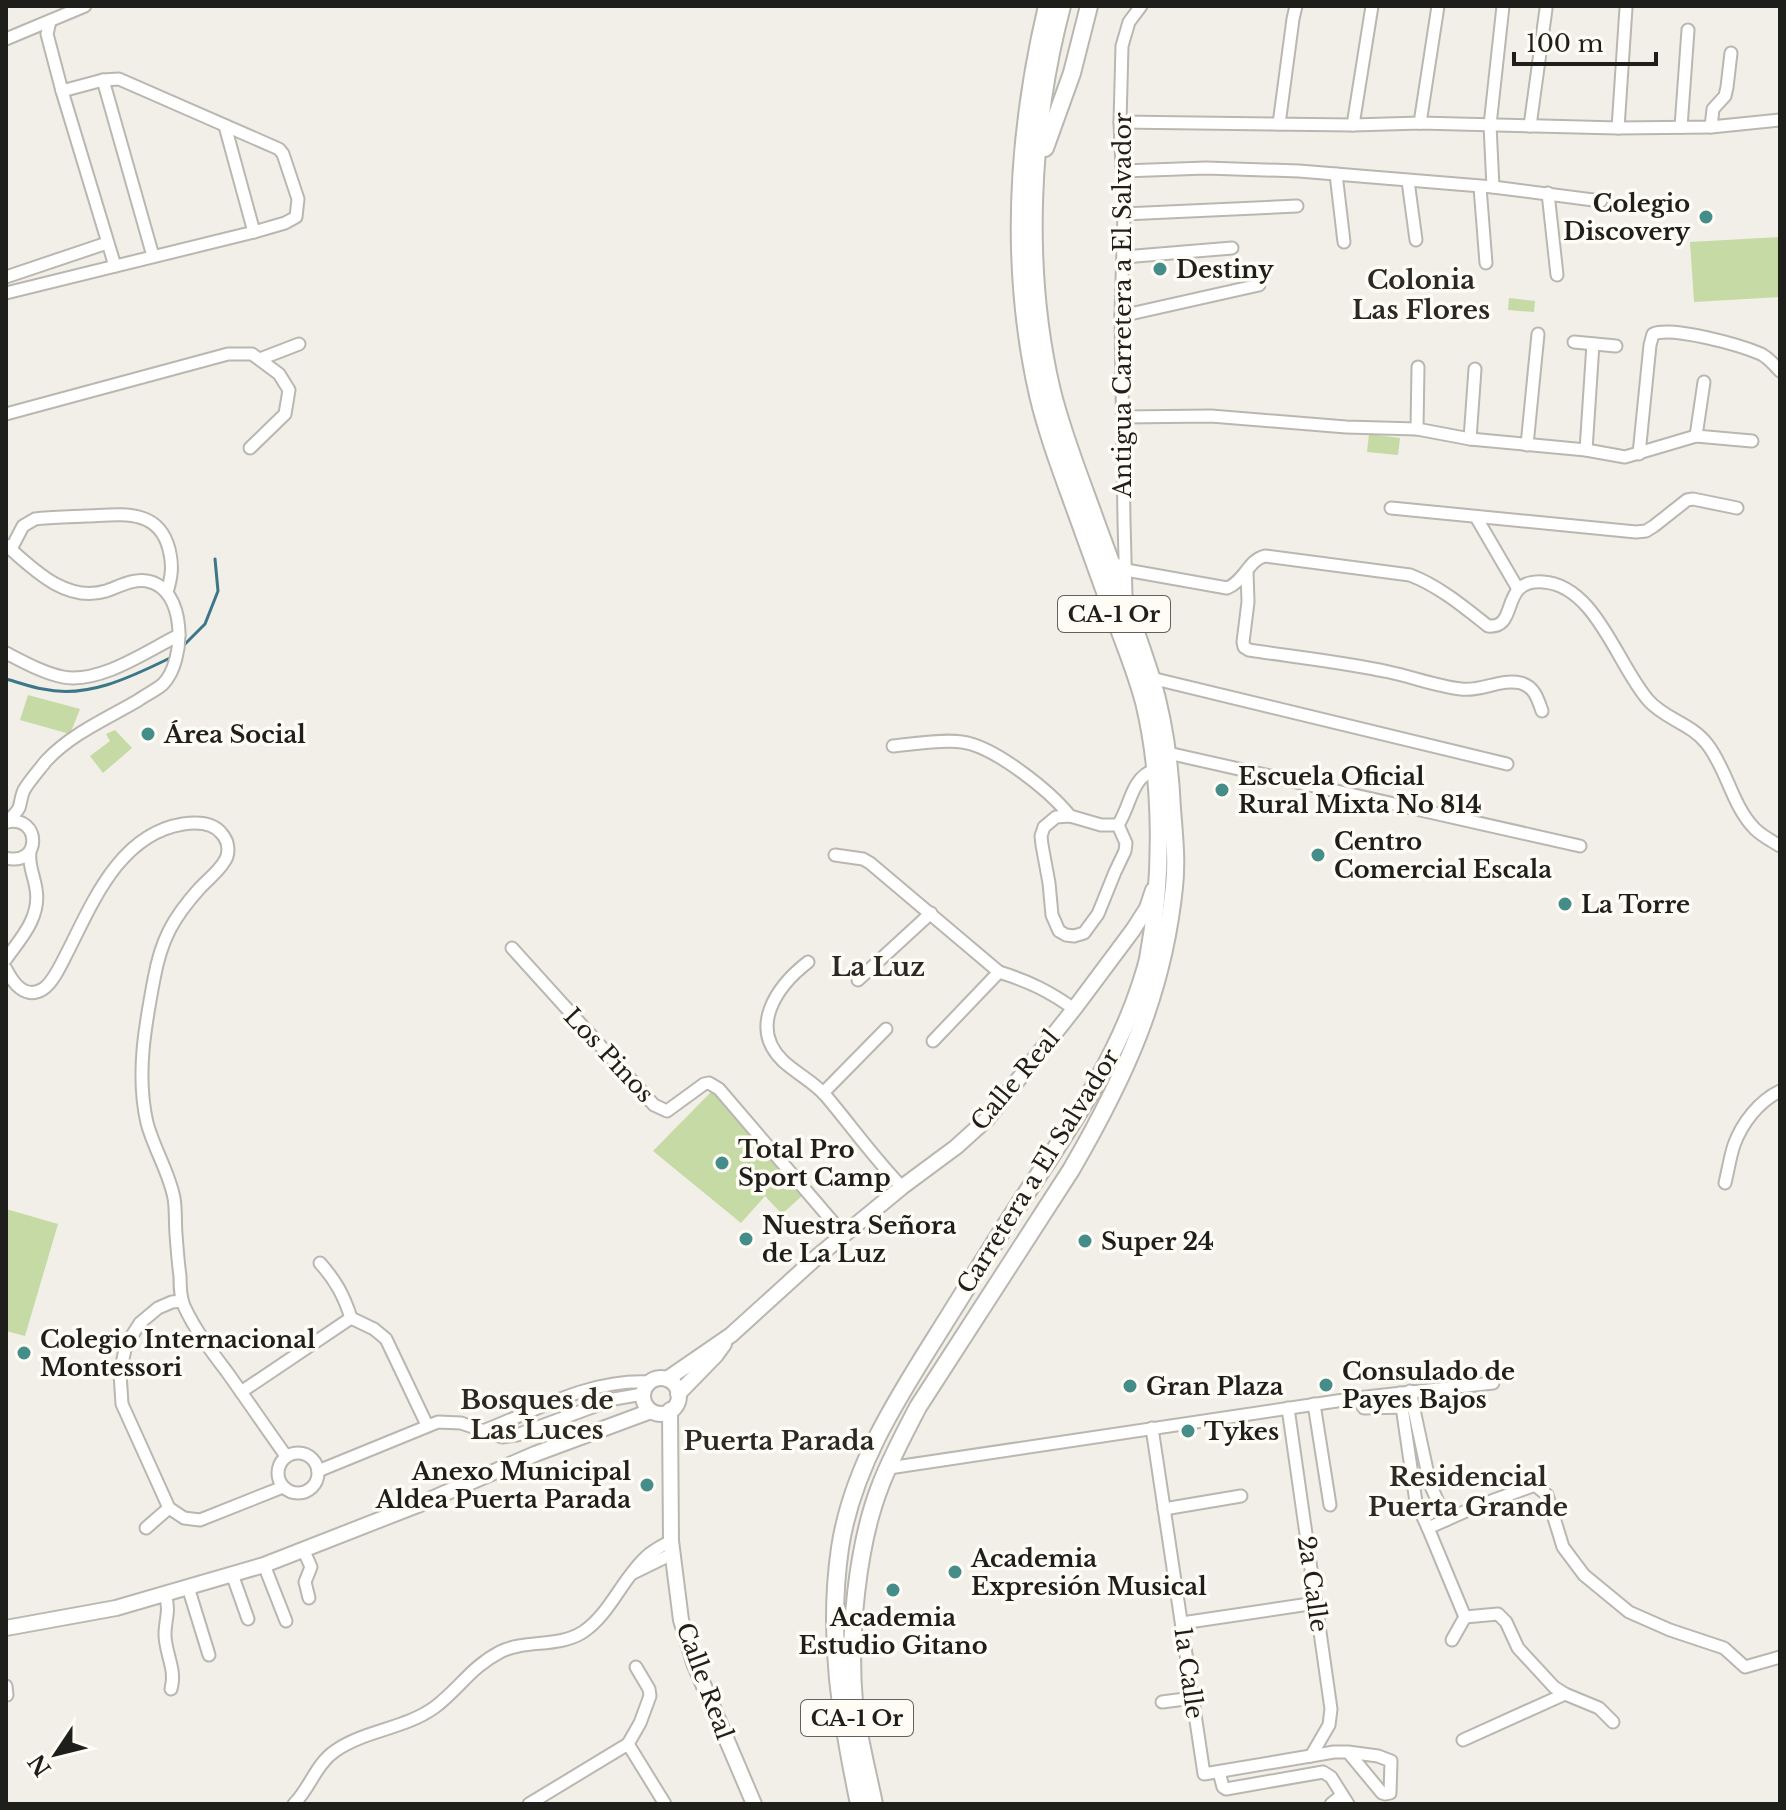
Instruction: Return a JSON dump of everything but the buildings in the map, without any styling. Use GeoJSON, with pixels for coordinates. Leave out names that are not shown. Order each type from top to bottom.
{"type":"FeatureCollection","features":[{"type":"Feature","properties":{"kind":"highway","name":"Carretera a El Salvador"},"geometry":{"type":"LineString","coordinates":[[859,1804],[840,1708],[835,1648],[840,1546],[854,1491],[869,1452],[899,1395],[1067,1132],[1112,1054],[1131,1014],[1148,961],[1158,874],[1157,796],[1143,700],[1054,450],[1039,398],[1028,337],[1022,289],[1021,166],[1030,92],[1047,6]]}},
{"type":"Feature","properties":{"kind":"highway","name":"Carretera a El Salvador"},"geometry":{"type":"LineString","coordinates":[[874,1804],[852,1675],[857,1591],[869,1522],[880,1486],[918,1407],[1090,1139],[1136,1046],[1161,965],[1174,886],[1164,726],[1111,561],[1068,446],[1052,391],[1040,328],[1036,289],[1035,172],[1043,107],[1062,6]]}},
{"type":"Feature","properties":{"kind":"highway"},"geometry":{"type":"LineString","coordinates":[[1035,172],[1072,73],[1089,6]]}},
{"type":"Feature","properties":{"kind":"main road","name":"Calle Real"},"geometry":{"type":"LineString","coordinates":[[667,1379],[731,1335],[844,1235],[987,1119],[1133,930],[1147,908],[1158,874]]}},
{"type":"Feature","properties":{"kind":"main road"},"geometry":{"type":"LineString","coordinates":[[1133,930],[1150,940]]}},
{"type":"Feature","properties":{"kind":"main road","name":"Calle Real"},"geometry":{"type":"LineString","coordinates":[[678,1394],[731,1335]]}},
{"type":"Feature","properties":{"kind":"main road"},"geometry":{"type":"LineString","coordinates":[[637,1417],[647,1397],[657,1378],[667,1379],[675,1385],[678,1394],[677,1403],[661,1413],[647,1397]]}},
{"type":"Feature","properties":{"kind":"main road"},"geometry":{"type":"LineString","coordinates":[[595,1431],[647,1397]]}},
{"type":"Feature","properties":{"kind":"main road","name":"Calle Real"},"geometry":{"type":"LineString","coordinates":[[670,1410],[672,1548],[681,1620],[694,1663],[754,1804]]}},
{"type":"Feature","properties":{"kind":"main road"},"geometry":{"type":"LineString","coordinates":[[6,1628],[82,1615],[264,1565],[420,1504],[535,1454],[637,1417],[664,1421],[671,1436]]}},
{"type":"Feature","properties":{"kind":"street"},"geometry":{"type":"LineString","coordinates":[[6,39],[85,6]]}},
{"type":"Feature","properties":{"kind":"street","name":"Antigua Carretera a El Salvador"},"geometry":{"type":"LineString","coordinates":[[1127,608],[1121,316],[1124,214],[1120,122],[1122,46],[1129,22],[1141,6]]}},
{"type":"Feature","properties":{"kind":"street"},"geometry":{"type":"LineString","coordinates":[[1279,124],[1296,6]]}},
{"type":"Feature","properties":{"kind":"street"},"geometry":{"type":"LineString","coordinates":[[1353,125],[1372,6]]}},
{"type":"Feature","properties":{"kind":"street"},"geometry":{"type":"LineString","coordinates":[[1420,123],[1438,6]]}},
{"type":"Feature","properties":{"kind":"street"},"geometry":{"type":"LineString","coordinates":[[1486,263],[1490,125],[1503,6]]}},
{"type":"Feature","properties":{"kind":"street"},"geometry":{"type":"LineString","coordinates":[[1618,128],[1626,8]]}},
{"type":"Feature","properties":{"kind":"street"},"geometry":{"type":"LineString","coordinates":[[1530,126],[1546,9]]}},
{"type":"Feature","properties":{"kind":"street"},"geometry":{"type":"LineString","coordinates":[[50,21],[47,34],[62,91],[115,266]]}},
{"type":"Feature","properties":{"kind":"street"},"geometry":{"type":"LineString","coordinates":[[1681,127],[1688,30]]}},
{"type":"Feature","properties":{"kind":"street"},"geometry":{"type":"LineString","coordinates":[[1711,127],[1713,109],[1725,96],[1731,53]]}},
{"type":"Feature","properties":{"kind":"street"},"geometry":{"type":"LineString","coordinates":[[6,293],[254,232],[296,217],[298,199],[279,149],[119,79],[62,91]]}},
{"type":"Feature","properties":{"kind":"street"},"geometry":{"type":"LineString","coordinates":[[103,80],[153,256]]}},
{"type":"Feature","properties":{"kind":"street"},"geometry":{"type":"LineString","coordinates":[[1120,122],[1420,123],[1618,128],[1711,127],[1780,120]]}},
{"type":"Feature","properties":{"kind":"street"},"geometry":{"type":"LineString","coordinates":[[225,126],[254,232]]}},
{"type":"Feature","properties":{"kind":"street"},"geometry":{"type":"LineString","coordinates":[[1123,171],[1206,168],[1284,170],[1548,193],[1601,201]]}},
{"type":"Feature","properties":{"kind":"street"},"geometry":{"type":"LineString","coordinates":[[1336,174],[1344,242]]}},
{"type":"Feature","properties":{"kind":"street"},"geometry":{"type":"LineString","coordinates":[[1408,181],[1416,240]]}},
{"type":"Feature","properties":{"kind":"street"},"geometry":{"type":"LineString","coordinates":[[1548,193],[1557,275]]}},
{"type":"Feature","properties":{"kind":"street"},"geometry":{"type":"LineString","coordinates":[[1124,214],[1297,206]]}},
{"type":"Feature","properties":{"kind":"street"},"geometry":{"type":"LineString","coordinates":[[6,277],[107,243]]}},
{"type":"Feature","properties":{"kind":"street"},"geometry":{"type":"LineString","coordinates":[[1124,257],[1232,248]]}},
{"type":"Feature","properties":{"kind":"street"},"geometry":{"type":"LineString","coordinates":[[1121,316],[1259,285]]}},
{"type":"Feature","properties":{"kind":"street"},"geometry":{"type":"LineString","coordinates":[[1639,454],[1653,334],[1662,331],[1713,339],[1762,355],[1780,371]]}},
{"type":"Feature","properties":{"kind":"street"},"geometry":{"type":"LineString","coordinates":[[1527,445],[1538,334]]}},
{"type":"Feature","properties":{"kind":"street"},"geometry":{"type":"LineString","coordinates":[[1574,342],[1616,346]]}},
{"type":"Feature","properties":{"kind":"street"},"geometry":{"type":"LineString","coordinates":[[260,359],[299,344]]}},
{"type":"Feature","properties":{"kind":"street"},"geometry":{"type":"LineString","coordinates":[[1586,450],[1593,344]]}},
{"type":"Feature","properties":{"kind":"street"},"geometry":{"type":"LineString","coordinates":[[6,414],[228,354],[252,354],[279,374],[289,390],[285,414],[250,448]]}},
{"type":"Feature","properties":{"kind":"street"},"geometry":{"type":"LineString","coordinates":[[1417,429],[1418,367]]}},
{"type":"Feature","properties":{"kind":"street"},"geometry":{"type":"LineString","coordinates":[[1470,439],[1475,369]]}},
{"type":"Feature","properties":{"kind":"street"},"geometry":{"type":"LineString","coordinates":[[1696,436],[1704,382]]}},
{"type":"Feature","properties":{"kind":"street"},"geometry":{"type":"LineString","coordinates":[[1123,417],[1211,416],[1346,427],[1417,429],[1470,439],[1586,450],[1625,457],[1696,436],[1752,441]]}},
{"type":"Feature","properties":{"kind":"street"},"geometry":{"type":"LineString","coordinates":[[1391,508],[1636,532],[1646,531],[1687,500],[1737,508]]}},
{"type":"Feature","properties":{"kind":"street"},"geometry":{"type":"LineString","coordinates":[[7,822],[19,807],[24,791],[46,762],[71,739],[165,682],[177,662],[179,635],[176,610],[167,592],[156,584],[138,581],[102,592],[81,594],[48,579],[9,547],[23,526],[35,519],[129,514],[146,519],[163,532],[166,539],[173,575],[167,592]]}},
{"type":"Feature","properties":{"kind":"street"},"geometry":{"type":"LineString","coordinates":[[1476,517],[1518,589]]}},
{"type":"Feature","properties":{"kind":"street"},"geometry":{"type":"LineString","coordinates":[[1111,561],[1126,570],[1227,588],[1247,572],[1256,558],[1265,556],[1410,575],[1443,593],[1491,627],[1505,619],[1518,589],[1526,584],[1542,582],[1564,588],[1581,600],[1599,623],[1651,704],[1697,733],[1707,743],[1748,820],[1760,833],[1780,846]]}},
{"type":"Feature","properties":{"kind":"street"},"geometry":{"type":"LineString","coordinates":[[1247,572],[1248,602],[1243,642],[1249,650],[1388,671],[1460,689],[1521,683],[1534,692],[1542,711]]}},
{"type":"Feature","properties":{"kind":"street"},"geometry":{"type":"LineString","coordinates":[[6,653],[42,671],[72,678],[122,665],[179,635]]}},
{"type":"Feature","properties":{"kind":"street"},"geometry":{"type":"LineString","coordinates":[[1151,678],[1507,764]]}},
{"type":"Feature","properties":{"kind":"street"},"geometry":{"type":"LineString","coordinates":[[893,746],[963,742],[984,748],[1043,789],[1070,816]]}},
{"type":"Feature","properties":{"kind":"street"},"geometry":{"type":"LineString","coordinates":[[1168,753],[1580,846]]}},
{"type":"Feature","properties":{"kind":"street"},"geometry":{"type":"LineString","coordinates":[[1118,825],[1101,825],[1070,816],[1056,817],[1041,836],[1052,915],[1059,931],[1066,935],[1084,933],[1098,914],[1125,851],[1126,843],[1118,825],[1137,782],[1144,774],[1154,770]]}},
{"type":"Feature","properties":{"kind":"street"},"geometry":{"type":"LineString","coordinates":[[1131,798],[1157,796]]}},
{"type":"Feature","properties":{"kind":"street"},"geometry":{"type":"LineString","coordinates":[[19,807],[22,823]]}},
{"type":"Feature","properties":{"kind":"street"},"geometry":{"type":"LineString","coordinates":[[7,822],[22,823],[29,829],[33,845],[22,858],[10,859]]}},
{"type":"Feature","properties":{"kind":"street"},"geometry":{"type":"LineString","coordinates":[[6,969],[16,986],[23,991],[44,988],[59,969],[113,868],[150,837],[193,823],[213,826],[224,837],[228,847],[224,864],[184,905],[166,934],[156,967],[144,1032],[142,1069],[146,1114],[174,1198],[182,1301],[193,1326],[286,1456]]}},
{"type":"Feature","properties":{"kind":"street"},"geometry":{"type":"LineString","coordinates":[[6,959],[28,929],[36,911],[37,891],[30,851]]}},
{"type":"Feature","properties":{"kind":"street"},"geometry":{"type":"LineString","coordinates":[[835,855],[870,863],[999,972],[1023,979],[1074,1009]]}},
{"type":"Feature","properties":{"kind":"street"},"geometry":{"type":"LineString","coordinates":[[10,859],[23,865],[33,876]]}},
{"type":"Feature","properties":{"kind":"street"},"geometry":{"type":"LineString","coordinates":[[858,980],[931,913]]}},
{"type":"Feature","properties":{"kind":"street","name":"Los Pinos"},"geometry":{"type":"LineString","coordinates":[[512,948],[654,1105],[667,1111],[704,1084],[709,1083],[719,1089],[844,1235]]}},
{"type":"Feature","properties":{"kind":"street"},"geometry":{"type":"LineString","coordinates":[[808,962],[793,974],[779,992],[766,1020],[774,1050],[823,1093],[902,1187]]}},
{"type":"Feature","properties":{"kind":"street"},"geometry":{"type":"LineString","coordinates":[[933,1041],[999,972]]}},
{"type":"Feature","properties":{"kind":"street"},"geometry":{"type":"LineString","coordinates":[[823,1093],[886,1029]]}},
{"type":"Feature","properties":{"kind":"street"},"geometry":{"type":"LineString","coordinates":[[1725,1183],[1739,1135],[1759,1104],[1780,1091]]}},
{"type":"Feature","properties":{"kind":"street"},"geometry":{"type":"LineString","coordinates":[[320,1263],[345,1298],[351,1318],[374,1329],[386,1339],[427,1425]]}},
{"type":"Feature","properties":{"kind":"street"},"geometry":{"type":"LineString","coordinates":[[182,1301],[158,1308],[140,1323],[126,1345],[120,1373],[122,1404],[169,1508],[184,1518],[200,1520],[283,1487]]}},
{"type":"Feature","properties":{"kind":"street"},"geometry":{"type":"LineString","coordinates":[[241,1392],[351,1318]]}},
{"type":"Feature","properties":{"kind":"street"},"geometry":{"type":"LineString","coordinates":[[483,1431],[571,1395],[622,1383],[647,1397]]}},
{"type":"Feature","properties":{"kind":"street"},"geometry":{"type":"LineString","coordinates":[[889,1468],[1314,1404],[1493,1383]]}},
{"type":"Feature","properties":{"kind":"street"},"geometry":{"type":"LineString","coordinates":[[1405,1392],[1416,1502],[1465,1617]]}},
{"type":"Feature","properties":{"kind":"street"},"geometry":{"type":"LineString","coordinates":[[318,1471],[438,1422],[449,1422],[502,1437],[517,1435],[614,1399],[647,1397]]}},
{"type":"Feature","properties":{"kind":"street"},"geometry":{"type":"LineString","coordinates":[[1357,1398],[1364,1408],[1407,1407]]}},
{"type":"Feature","properties":{"kind":"street"},"geometry":{"type":"LineString","coordinates":[[1314,1404],[1330,1505]]}},
{"type":"Feature","properties":{"kind":"street"},"geometry":{"type":"LineString","coordinates":[[1407,1407],[1430,1484],[1446,1520]]}},
{"type":"Feature","properties":{"kind":"street","name":"2a Calle"},"geometry":{"type":"LineString","coordinates":[[1288,1408],[1331,1717],[1311,1756]]}},
{"type":"Feature","properties":{"kind":"street","name":"1a Calle"},"geometry":{"type":"LineString","coordinates":[[1152,1428],[1204,1774],[1219,1772]]}},
{"type":"Feature","properties":{"kind":"street"},"geometry":{"type":"LineString","coordinates":[[293,1453],[306,1455],[318,1471],[315,1483],[306,1491],[294,1493],[283,1487],[278,1474],[281,1461],[293,1453]]}},
{"type":"Feature","properties":{"kind":"street"},"geometry":{"type":"LineString","coordinates":[[1428,1528],[1535,1485],[1547,1495],[1565,1551],[1584,1575],[1629,1612],[1724,1648],[1745,1667],[1780,1657]]}},
{"type":"Feature","properties":{"kind":"street"},"geometry":{"type":"LineString","coordinates":[[1164,1509],[1241,1496]]}},
{"type":"Feature","properties":{"kind":"street"},"geometry":{"type":"LineString","coordinates":[[146,1528],[169,1508]]}},
{"type":"Feature","properties":{"kind":"street"},"geometry":{"type":"LineString","coordinates":[[294,1804],[320,1766],[336,1750],[426,1713],[446,1699],[472,1670],[500,1652],[522,1644],[559,1640],[579,1634],[599,1617],[653,1551],[672,1548]]}},
{"type":"Feature","properties":{"kind":"street"},"geometry":{"type":"LineString","coordinates":[[303,1549],[311,1567],[305,1582],[309,1598]]}},
{"type":"Feature","properties":{"kind":"street"},"geometry":{"type":"LineString","coordinates":[[264,1565],[286,1621]]}},
{"type":"Feature","properties":{"kind":"street"},"geometry":{"type":"LineString","coordinates":[[232,1574],[248,1619]]}},
{"type":"Feature","properties":{"kind":"street"},"geometry":{"type":"LineString","coordinates":[[188,1587],[209,1655]]}},
{"type":"Feature","properties":{"kind":"street"},"geometry":{"type":"LineString","coordinates":[[165,1594],[169,1608],[165,1632],[173,1673],[171,1689]]}},
{"type":"Feature","properties":{"kind":"street"},"geometry":{"type":"LineString","coordinates":[[1182,1623],[1316,1603]]}},
{"type":"Feature","properties":{"kind":"street"},"geometry":{"type":"LineString","coordinates":[[1465,1617],[1498,1614],[1506,1622],[1518,1648],[1554,1687],[1599,1708],[1613,1722]]}},
{"type":"Feature","properties":{"kind":"street"},"geometry":{"type":"LineString","coordinates":[[1452,1640],[1465,1617]]}},
{"type":"Feature","properties":{"kind":"street"},"geometry":{"type":"LineString","coordinates":[[529,1804],[628,1744],[637,1731],[650,1696],[636,1667]]}},
{"type":"Feature","properties":{"kind":"street"},"geometry":{"type":"LineString","coordinates":[[1463,1740],[1565,1694]]}},
{"type":"Feature","properties":{"kind":"street"},"geometry":{"type":"LineString","coordinates":[[1162,1702],[1193,1698]]}},
{"type":"Feature","properties":{"kind":"street"},"geometry":{"type":"LineString","coordinates":[[628,1744],[665,1804]]}},
{"type":"Feature","properties":{"kind":"street"},"geometry":{"type":"LineString","coordinates":[[1331,1804],[1345,1800],[1331,1777],[1321,1771],[1226,1789],[1219,1772],[1348,1752],[1391,1761],[1390,1793],[1382,1793],[1348,1752]]}},
{"type":"Feature","properties":{"kind":"green space"},"geometry":{"type":"Polygon","coordinates":[[[1780,237],[1780,297],[1694,302],[1690,242],[1780,237]]]}},
{"type":"Feature","properties":{"kind":"green space"},"geometry":{"type":"Polygon","coordinates":[[[1509,298],[1535,301],[1534,312],[1508,310],[1509,298]]]}},
{"type":"Feature","properties":{"kind":"green space"},"geometry":{"type":"Polygon","coordinates":[[[1369,434],[1400,438],[1398,455],[1367,452],[1369,434]]]}},
{"type":"Feature","properties":{"kind":"green space"},"geometry":{"type":"Polygon","coordinates":[[[28,695],[80,709],[70,734],[20,720],[28,695]]]}},
{"type":"Feature","properties":{"kind":"green space"},"geometry":{"type":"Polygon","coordinates":[[[115,730],[132,748],[103,773],[90,756],[110,741],[106,734],[115,730]]]}},
{"type":"Feature","properties":{"kind":"green space","name":"Total Pro Sport Camp"},"geometry":{"type":"Polygon","coordinates":[[[713,1090],[803,1195],[782,1214],[765,1196],[741,1223],[653,1151],[713,1090]]]}},
{"type":"Feature","properties":{"kind":"green space"},"geometry":{"type":"Polygon","coordinates":[[[6,1209],[58,1224],[25,1336],[6,1331],[6,1209]]]}},
{"type":"Feature","properties":{"kind":"waterway"},"geometry":{"type":"LineString","coordinates":[[185,644],[205,624],[218,591],[215,559]]}},
{"type":"Feature","properties":{"kind":"waterway"},"geometry":{"type":"LineString","coordinates":[[6,679],[59,691],[92,689],[124,679],[170,658]]}},
{"type":"Feature","properties":{"kind":"place","name":"Colegio Discovery"},"geometry":{"type":"Point","coordinates":[1706,217]}},
{"type":"Feature","properties":{"kind":"place","name":"Destiny"},"geometry":{"type":"Point","coordinates":[1160,269]}},
{"type":"Feature","properties":{"kind":"place","name":"Área Social"},"geometry":{"type":"Point","coordinates":[148,734]}},
{"type":"Feature","properties":{"kind":"place","name":"Escuela Oficial Rural Mixta No 814"},"geometry":{"type":"Point","coordinates":[1222,790]}},
{"type":"Feature","properties":{"kind":"place","name":"Centro Comercial Escala"},"geometry":{"type":"Point","coordinates":[1318,855]}},
{"type":"Feature","properties":{"kind":"place","name":"La Torre"},"geometry":{"type":"Point","coordinates":[1565,904]}},
{"type":"Feature","properties":{"kind":"place","name":"Total Pro Sport Camp"},"geometry":{"type":"Point","coordinates":[722,1163]}},
{"type":"Feature","properties":{"kind":"place","name":"Nuestra Señora de La Luz"},"geometry":{"type":"Point","coordinates":[746,1239]}},
{"type":"Feature","properties":{"kind":"place","name":"Super 24"},"geometry":{"type":"Point","coordinates":[1085,1241]}},
{"type":"Feature","properties":{"kind":"place","name":"Colegio Internacional Montessori"},"geometry":{"type":"Point","coordinates":[24,1353]}},
{"type":"Feature","properties":{"kind":"place","name":"Consulado de Payes Bajos"},"geometry":{"type":"Point","coordinates":[1326,1385]}},
{"type":"Feature","properties":{"kind":"place","name":"Gran Plaza"},"geometry":{"type":"Point","coordinates":[1130,1386]}},
{"type":"Feature","properties":{"kind":"place","name":"Tykes"},"geometry":{"type":"Point","coordinates":[1188,1431]}},
{"type":"Feature","properties":{"kind":"place","name":"Anexo Municipal Aldea Puerta Parada"},"geometry":{"type":"Point","coordinates":[647,1485]}},
{"type":"Feature","properties":{"kind":"place","name":"Academia Expresión Musical"},"geometry":{"type":"Point","coordinates":[955,1572]}},
{"type":"Feature","properties":{"kind":"place","name":"Academia Estudio Gitano"},"geometry":{"type":"Point","coordinates":[893,1590]}},
{"type":"Feature","properties":{"kind":"district","name":"Colonia Las Flores"},"geometry":{"type":"Point","coordinates":[1421,295]}},
{"type":"Feature","properties":{"kind":"district","name":"La Luz"},"geometry":{"type":"Point","coordinates":[878,967]}},
{"type":"Feature","properties":{"kind":"district","name":"Bosques de Las Luces"},"geometry":{"type":"Point","coordinates":[537,1415]}},
{"type":"Feature","properties":{"kind":"district","name":"Puerta Parada"},"geometry":{"type":"Point","coordinates":[779,1441]}},
{"type":"Feature","properties":{"kind":"district","name":"Residencial Puerta Grande"},"geometry":{"type":"Point","coordinates":[1468,1492]}}]}
